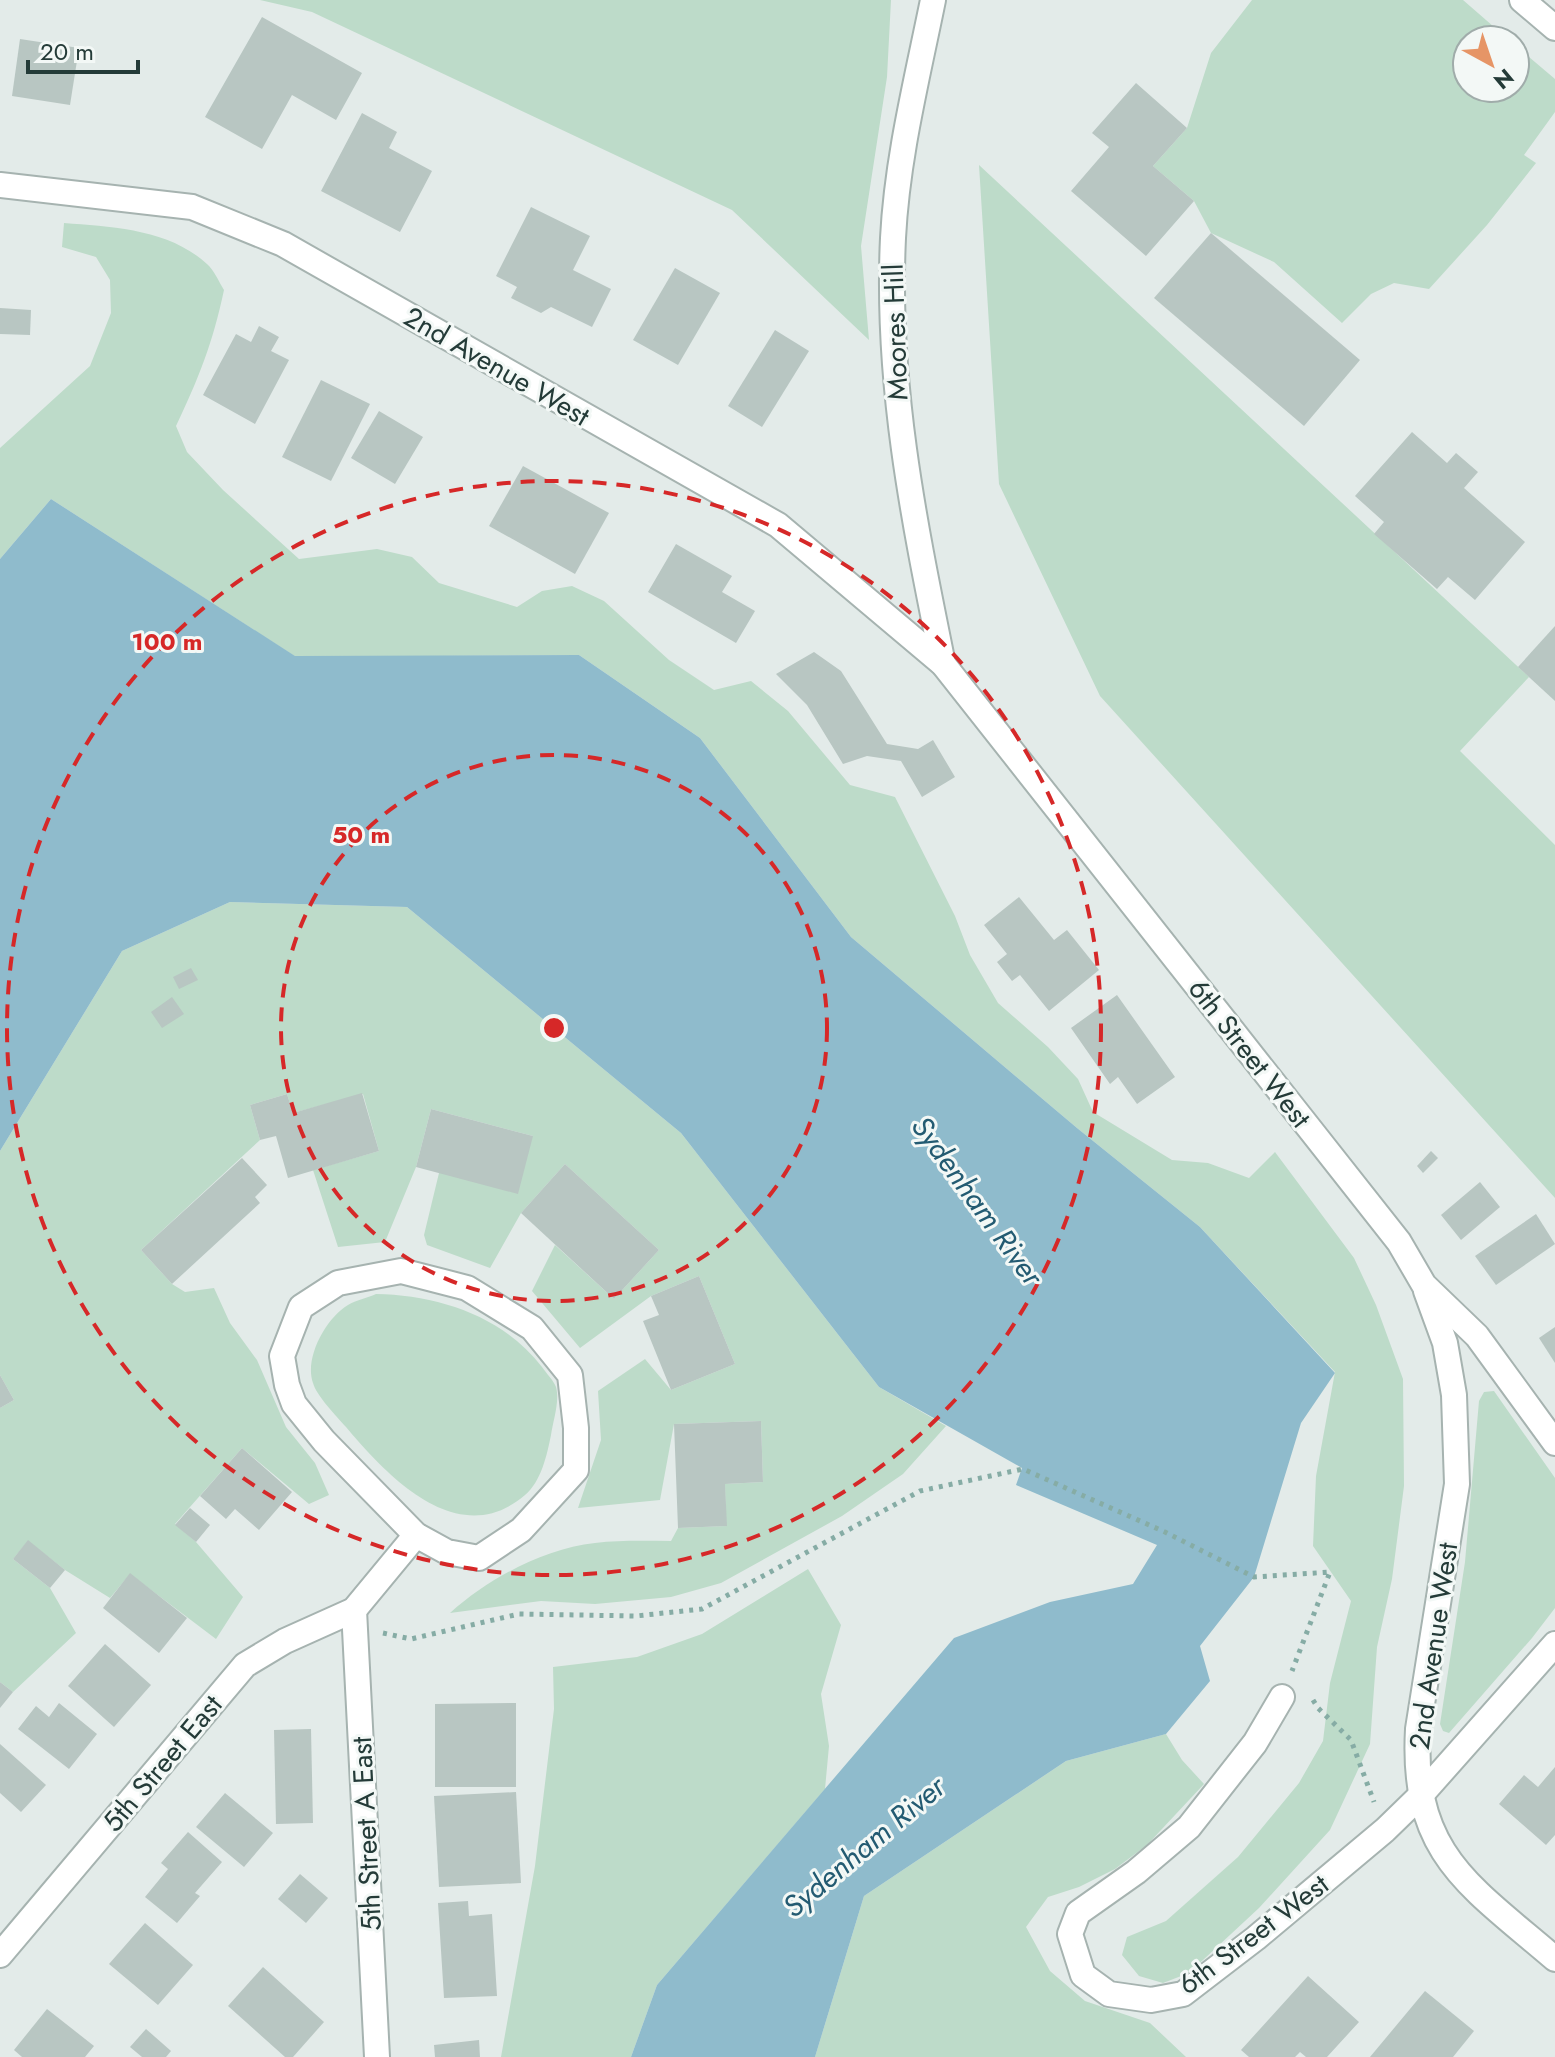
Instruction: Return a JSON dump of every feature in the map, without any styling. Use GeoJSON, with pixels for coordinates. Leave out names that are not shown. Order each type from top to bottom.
{"type":"FeatureCollection","features":[{"type":"Feature","properties":{"kind":"street","name":"Moores Hill"},"geometry":{"type":"LineString","coordinates":[[933,0],[901,154],[893,237],[891,327],[900,428],[943,664]]}},
{"type":"Feature","properties":{"kind":"street"},"geometry":{"type":"LineString","coordinates":[[1522,0],[1555,28]]}},
{"type":"Feature","properties":{"kind":"street","name":"2nd Avenue West"},"geometry":{"type":"LineString","coordinates":[[0,185],[192,207],[283,244],[778,525],[943,664]]}},
{"type":"Feature","properties":{"kind":"street","name":"6th Street West"},"geometry":{"type":"LineString","coordinates":[[943,664],[1390,1230],[1424,1285],[1477,1336],[1555,1443]]}},
{"type":"Feature","properties":{"kind":"street"},"geometry":{"type":"LineString","coordinates":[[401,1271],[467,1288],[532,1328],[570,1375],[576,1428],[576,1470],[521,1530],[490,1551],[479,1558],[447,1552],[416,1535],[324,1441],[294,1404],[282,1356],[301,1307],[338,1283],[401,1271]]}},
{"type":"Feature","properties":{"kind":"street","name":"2nd Avenue West"},"geometry":{"type":"LineString","coordinates":[[1424,1285],[1445,1343],[1454,1395],[1457,1484],[1418,1729],[1416,1760],[1421,1795],[1432,1833],[1449,1863],[1474,1889],[1555,1959]]}},
{"type":"Feature","properties":{"kind":"street"},"geometry":{"type":"LineString","coordinates":[[354,1610],[416,1535]]}},
{"type":"Feature","properties":{"kind":"street","name":"5th Street East"},"geometry":{"type":"LineString","coordinates":[[0,1955],[245,1665],[285,1641],[354,1610]]}},
{"type":"Feature","properties":{"kind":"street","name":"5th Street A East"},"geometry":{"type":"LineString","coordinates":[[354,1610],[377,2057]]}},
{"type":"Feature","properties":{"kind":"street","name":"6th Street West"},"geometry":{"type":"LineString","coordinates":[[1282,1697],[1255,1743],[1189,1827],[1136,1872],[1078,1913],[1070,1934],[1083,1975],[1109,1994],[1151,2000],[1183,1994],[1256,1938],[1385,1830],[1421,1795],[1555,1644]]}},
{"type":"Feature","properties":{"kind":"path"},"geometry":{"type":"LineString","coordinates":[[354,1610],[386,1635],[411,1639],[519,1614],[636,1616],[702,1609],[920,1491],[1023,1469],[1165,1532],[1254,1577],[1330,1572],[1282,1697]]}},
{"type":"Feature","properties":{"kind":"path"},"geometry":{"type":"LineString","coordinates":[[1293,1668],[1302,1682]]}},
{"type":"Feature","properties":{"kind":"path"},"geometry":{"type":"LineString","coordinates":[[1310,1695],[1318,1708],[1351,1740],[1385,1830]]}},
{"type":"Feature","properties":{"kind":"green space"},"geometry":{"type":"Polygon","coordinates":[[[260,0],[891,0],[887,77],[861,246],[869,340],[732,210],[312,12],[260,0]]]}},
{"type":"Feature","properties":{"kind":"green space"},"geometry":{"type":"Polygon","coordinates":[[[1252,0],[1463,0],[1491,24],[1451,24],[1451,104],[1531,104],[1531,59],[1555,79],[1555,112],[1524,155],[1536,163],[1487,225],[1429,289],[1394,283],[1371,294],[1342,323],[1274,262],[1211,233],[1194,201],[1153,166],[1187,128],[1211,53],[1252,0]]]}},
{"type":"Feature","properties":{"kind":"green space"},"geometry":{"type":"Polygon","coordinates":[[[979,165],[1529,677],[1460,751],[1555,845],[1555,1198],[1100,696],[999,484],[979,165]]]}},
{"type":"Feature","properties":{"kind":"green space"},"geometry":{"type":"Polygon","coordinates":[[[64,223],[121,229],[158,237],[192,252],[212,269],[224,290],[220,309],[192,392],[176,426],[187,452],[223,490],[299,559],[377,549],[412,557],[439,583],[517,607],[542,591],[572,586],[604,601],[669,660],[714,690],[751,681],[788,711],[850,785],[895,797],[955,916],[970,955],[998,1003],[1048,1047],[1078,1079],[1093,1112],[1172,1160],[1208,1163],[1249,1178],[1275,1152],[1354,1258],[1376,1305],[1403,1379],[1404,1486],[1392,1579],[1377,1647],[1370,1744],[1330,1830],[1259,1908],[1189,1973],[1163,1983],[1139,1976],[1122,1955],[1127,1937],[1166,1921],[1238,1857],[1299,1783],[1323,1741],[1330,1683],[1351,1601],[1313,1546],[1316,1476],[1335,1372],[1200,1227],[1077,1128],[851,937],[700,738],[579,655],[296,657],[51,499],[0,559],[0,448],[90,366],[111,313],[110,280],[96,257],[62,247],[64,223]]]}},
{"type":"Feature","properties":{"kind":"green space"},"geometry":{"type":"Polygon","coordinates":[[[230,902],[407,907],[681,1133],[879,1387],[946,1426],[903,1474],[842,1516],[721,1583],[671,1597],[595,1604],[541,1601],[450,1613],[499,1577],[575,1546],[604,1542],[671,1541],[678,1528],[726,1526],[725,1484],[763,1482],[761,1421],[674,1424],[660,1500],[578,1508],[601,1440],[598,1391],[645,1359],[671,1390],[735,1364],[699,1276],[651,1296],[580,1348],[532,1291],[555,1245],[614,1299],[659,1250],[565,1164],[521,1213],[490,1268],[427,1245],[424,1235],[439,1173],[533,1136],[431,1109],[416,1167],[385,1242],[338,1247],[313,1170],[379,1151],[363,1094],[293,1113],[287,1094],[250,1105],[260,1140],[141,1250],[172,1284],[185,1292],[214,1288],[230,1323],[257,1360],[286,1427],[315,1463],[329,1495],[309,1504],[242,1448],[175,1524],[196,1542],[243,1597],[216,1639],[130,1574],[110,1598],[65,1570],[28,1541],[13,1559],[50,1588],[76,1633],[13,1692],[0,1682],[0,1408],[14,1400],[0,1375],[0,1151],[122,951],[230,902]]]}},
{"type":"Feature","properties":{"kind":"green space"},"geometry":{"type":"Polygon","coordinates":[[[376,1294],[445,1304],[489,1322],[526,1349],[552,1380],[557,1398],[548,1451],[539,1476],[525,1495],[500,1510],[475,1515],[450,1512],[426,1501],[382,1467],[322,1400],[311,1373],[319,1340],[340,1311],[351,1303],[376,1294]]]}},
{"type":"Feature","properties":{"kind":"green space"},"geometry":{"type":"Polygon","coordinates":[[[1494,1391],[1555,1478],[1555,1608],[1449,1733],[1443,1731],[1440,1724],[1465,1562],[1479,1401],[1484,1392],[1494,1391]]]}},
{"type":"Feature","properties":{"kind":"green space"},"geometry":{"type":"Polygon","coordinates":[[[808,1569],[841,1625],[821,1694],[829,1746],[825,1789],[657,1985],[631,2057],[501,2057],[535,1866],[554,1709],[553,1667],[637,1657],[702,1634],[808,1569]]]}},
{"type":"Feature","properties":{"kind":"green space"},"geometry":{"type":"Polygon","coordinates":[[[1166,1734],[1182,1760],[1204,1784],[1147,1845],[1115,1869],[1079,1887],[1048,1897],[1026,1927],[1050,1971],[1085,2001],[1150,2023],[1186,2057],[815,2057],[864,1896],[1066,1761],[1166,1734]]]}},
{"type":"Feature","properties":{"kind":"water","name":"Sydenham River"},"geometry":{"type":"Polygon","coordinates":[[[51,499],[295,656],[579,655],[700,738],[851,937],[1077,1128],[1200,1227],[1335,1373],[1301,1423],[1254,1577],[1200,1646],[1210,1681],[1166,1734],[1066,1761],[864,1896],[815,2057],[631,2057],[657,1985],[954,1638],[1050,1602],[1133,1584],[1157,1545],[1016,1485],[1022,1468],[879,1387],[681,1133],[407,907],[230,902],[122,951],[0,1151],[0,559],[51,499]]]}},
{"type":"Feature","properties":{"kind":"building"},"geometry":{"type":"Polygon","coordinates":[[[262,17],[362,73],[336,120],[292,95],[262,149],[205,117],[262,17]]]}},
{"type":"Feature","properties":{"kind":"building"},"geometry":{"type":"Polygon","coordinates":[[[20,39],[79,48],[70,105],[12,96],[20,39]]]}},
{"type":"Feature","properties":{"kind":"building"},"geometry":{"type":"Polygon","coordinates":[[[1136,83],[1187,128],[1153,166],[1194,201],[1146,256],[1071,191],[1109,147],[1092,133],[1136,83]]]}},
{"type":"Feature","properties":{"kind":"building"},"geometry":{"type":"Polygon","coordinates":[[[362,113],[397,132],[389,148],[432,171],[400,232],[321,191],[362,113]]]}},
{"type":"Feature","properties":{"kind":"building"},"geometry":{"type":"Polygon","coordinates":[[[531,207],[590,236],[573,270],[611,289],[592,327],[551,307],[541,313],[511,298],[517,287],[496,276],[531,207]]]}},
{"type":"Feature","properties":{"kind":"building"},"geometry":{"type":"Polygon","coordinates":[[[1211,233],[1360,360],[1304,426],[1154,298],[1211,233]]]}},
{"type":"Feature","properties":{"kind":"building"},"geometry":{"type":"Polygon","coordinates":[[[675,268],[720,293],[678,365],[633,340],[675,268]]]}},
{"type":"Feature","properties":{"kind":"building"},"geometry":{"type":"Polygon","coordinates":[[[0,308],[31,310],[30,335],[0,334],[0,308]]]}},
{"type":"Feature","properties":{"kind":"building"},"geometry":{"type":"Polygon","coordinates":[[[259,326],[279,337],[271,351],[289,360],[255,424],[203,395],[236,334],[251,342],[259,326]]]}},
{"type":"Feature","properties":{"kind":"building"},"geometry":{"type":"Polygon","coordinates":[[[775,330],[809,351],[762,427],[728,406],[775,330]]]}},
{"type":"Feature","properties":{"kind":"building"},"geometry":{"type":"Polygon","coordinates":[[[321,380],[370,404],[331,481],[282,457],[321,380]]]}},
{"type":"Feature","properties":{"kind":"building"},"geometry":{"type":"Polygon","coordinates":[[[379,411],[423,437],[395,484],[351,458],[379,411]]]}},
{"type":"Feature","properties":{"kind":"building"},"geometry":{"type":"Polygon","coordinates":[[[1412,432],[1447,463],[1456,453],[1478,472],[1464,488],[1525,542],[1475,600],[1448,577],[1437,589],[1374,534],[1384,522],[1355,496],[1412,432]]]}},
{"type":"Feature","properties":{"kind":"building"},"geometry":{"type":"Polygon","coordinates":[[[523,466],[609,513],[575,574],[489,526],[523,466]]]}},
{"type":"Feature","properties":{"kind":"building"},"geometry":{"type":"Polygon","coordinates":[[[676,544],[732,576],[722,592],[755,611],[736,643],[648,592],[676,544]]]}},
{"type":"Feature","properties":{"kind":"building"},"geometry":{"type":"Polygon","coordinates":[[[1555,626],[1555,701],[1518,667],[1555,626]]]}},
{"type":"Feature","properties":{"kind":"building"},"geometry":{"type":"Polygon","coordinates":[[[814,652],[841,671],[887,744],[918,749],[933,740],[955,777],[922,797],[901,761],[867,756],[843,764],[807,705],[776,674],[814,652]]]}},
{"type":"Feature","properties":{"kind":"building"},"geometry":{"type":"Polygon","coordinates":[[[1019,897],[1054,940],[1067,930],[1099,970],[1049,1011],[1020,975],[1012,981],[997,962],[1007,954],[984,925],[1019,897]]]}},
{"type":"Feature","properties":{"kind":"building"},"geometry":{"type":"Polygon","coordinates":[[[191,968],[198,980],[179,989],[173,977],[191,968]]]}},
{"type":"Feature","properties":{"kind":"building"},"geometry":{"type":"Polygon","coordinates":[[[1117,995],[1175,1077],[1137,1104],[1118,1077],[1110,1084],[1071,1028],[1117,995]]]}},
{"type":"Feature","properties":{"kind":"building"},"geometry":{"type":"Polygon","coordinates":[[[172,997],[184,1014],[162,1028],[151,1012],[172,997]]]}},
{"type":"Feature","properties":{"kind":"building"},"geometry":{"type":"Polygon","coordinates":[[[362,1093],[379,1151],[288,1178],[276,1136],[260,1140],[250,1105],[287,1094],[293,1113],[362,1093]]]}},
{"type":"Feature","properties":{"kind":"building"},"geometry":{"type":"Polygon","coordinates":[[[431,1109],[533,1136],[518,1194],[416,1167],[431,1109]]]}},
{"type":"Feature","properties":{"kind":"building"},"geometry":{"type":"Polygon","coordinates":[[[1431,1151],[1438,1158],[1423,1173],[1417,1166],[1431,1151]]]}},
{"type":"Feature","properties":{"kind":"building"},"geometry":{"type":"Polygon","coordinates":[[[242,1158],[267,1185],[255,1197],[260,1203],[172,1284],[141,1250],[242,1158]]]}},
{"type":"Feature","properties":{"kind":"building"},"geometry":{"type":"Polygon","coordinates":[[[565,1164],[659,1250],[614,1299],[521,1213],[565,1164]]]}},
{"type":"Feature","properties":{"kind":"building"},"geometry":{"type":"Polygon","coordinates":[[[1480,1182],[1500,1207],[1461,1240],[1441,1215],[1480,1182]]]}},
{"type":"Feature","properties":{"kind":"building"},"geometry":{"type":"Polygon","coordinates":[[[1536,1214],[1555,1244],[1496,1285],[1475,1256],[1536,1214]]]}},
{"type":"Feature","properties":{"kind":"building"},"geometry":{"type":"Polygon","coordinates":[[[699,1276],[735,1364],[671,1390],[643,1321],[659,1315],[651,1296],[699,1276]]]}},
{"type":"Feature","properties":{"kind":"building"},"geometry":{"type":"Polygon","coordinates":[[[1555,1327],[1555,1363],[1539,1338],[1555,1327]]]}},
{"type":"Feature","properties":{"kind":"building"},"geometry":{"type":"Polygon","coordinates":[[[0,1375],[14,1400],[0,1408],[0,1375]]]}},
{"type":"Feature","properties":{"kind":"building"},"geometry":{"type":"Polygon","coordinates":[[[761,1421],[763,1482],[725,1484],[727,1526],[678,1528],[674,1424],[761,1421]]]}},
{"type":"Feature","properties":{"kind":"building"},"geometry":{"type":"Polygon","coordinates":[[[242,1448],[292,1492],[259,1530],[235,1509],[226,1519],[200,1496],[242,1448]]]}},
{"type":"Feature","properties":{"kind":"building"},"geometry":{"type":"Polygon","coordinates":[[[190,1508],[210,1525],[196,1542],[175,1525],[190,1508]]]}},
{"type":"Feature","properties":{"kind":"building"},"geometry":{"type":"Polygon","coordinates":[[[28,1540],[65,1570],[50,1588],[13,1559],[28,1540]]]}},
{"type":"Feature","properties":{"kind":"building"},"geometry":{"type":"Polygon","coordinates":[[[130,1573],[187,1618],[159,1653],[103,1608],[130,1573]]]}},
{"type":"Feature","properties":{"kind":"building"},"geometry":{"type":"Polygon","coordinates":[[[105,1644],[151,1685],[114,1727],[68,1686],[105,1644]]]}},
{"type":"Feature","properties":{"kind":"building"},"geometry":{"type":"Polygon","coordinates":[[[0,1682],[13,1692],[0,1708],[0,1682]]]}},
{"type":"Feature","properties":{"kind":"building"},"geometry":{"type":"Polygon","coordinates":[[[59,1703],[97,1734],[69,1769],[18,1729],[36,1706],[49,1717],[59,1703]]]}},
{"type":"Feature","properties":{"kind":"building"},"geometry":{"type":"Polygon","coordinates":[[[516,1703],[516,1787],[435,1787],[435,1704],[516,1703]]]}},
{"type":"Feature","properties":{"kind":"building"},"geometry":{"type":"Polygon","coordinates":[[[311,1729],[313,1823],[276,1824],[274,1730],[311,1729]]]}},
{"type":"Feature","properties":{"kind":"building"},"geometry":{"type":"Polygon","coordinates":[[[0,1744],[46,1785],[21,1812],[0,1793],[0,1744]]]}},
{"type":"Feature","properties":{"kind":"building"},"geometry":{"type":"Polygon","coordinates":[[[1555,1767],[1555,1835],[1546,1845],[1499,1804],[1524,1775],[1538,1787],[1555,1767]]]}},
{"type":"Feature","properties":{"kind":"building"},"geometry":{"type":"Polygon","coordinates":[[[516,1792],[521,1883],[439,1887],[434,1796],[516,1792]]]}},
{"type":"Feature","properties":{"kind":"building"},"geometry":{"type":"Polygon","coordinates":[[[225,1793],[273,1833],[244,1867],[196,1827],[225,1793]]]}},
{"type":"Feature","properties":{"kind":"building"},"geometry":{"type":"Polygon","coordinates":[[[188,1832],[222,1862],[195,1893],[200,1896],[177,1923],[145,1897],[168,1869],[161,1863],[188,1832]]]}},
{"type":"Feature","properties":{"kind":"building"},"geometry":{"type":"Polygon","coordinates":[[[300,1874],[328,1898],[306,1923],[278,1899],[300,1874]]]}},
{"type":"Feature","properties":{"kind":"building"},"geometry":{"type":"Polygon","coordinates":[[[468,1901],[469,1916],[492,1914],[497,1996],[444,1998],[438,1903],[468,1901]]]}},
{"type":"Feature","properties":{"kind":"building"},"geometry":{"type":"Polygon","coordinates":[[[145,1923],[193,1965],[158,2005],[109,1964],[145,1923]]]}},
{"type":"Feature","properties":{"kind":"building"},"geometry":{"type":"Polygon","coordinates":[[[263,1967],[324,2022],[293,2057],[285,2057],[228,2006],[263,1967]]]}},
{"type":"Feature","properties":{"kind":"building"},"geometry":{"type":"Polygon","coordinates":[[[1308,1976],[1359,2022],[1327,2057],[1306,2057],[1300,2052],[1295,2057],[1249,2057],[1241,2050],[1308,1976]]]}},
{"type":"Feature","properties":{"kind":"building"},"geometry":{"type":"Polygon","coordinates":[[[1425,1991],[1474,2031],[1453,2057],[1370,2057],[1425,1991]]]}},
{"type":"Feature","properties":{"kind":"building"},"geometry":{"type":"Polygon","coordinates":[[[47,2009],[94,2046],[85,2057],[22,2057],[14,2050],[47,2009]]]}},
{"type":"Feature","properties":{"kind":"building"},"geometry":{"type":"Polygon","coordinates":[[[146,2029],[171,2051],[166,2057],[142,2057],[130,2047],[146,2029]]]}},
{"type":"Feature","properties":{"kind":"building"},"geometry":{"type":"Polygon","coordinates":[[[479,2040],[480,2057],[435,2057],[434,2045],[479,2040]]]}}]}
